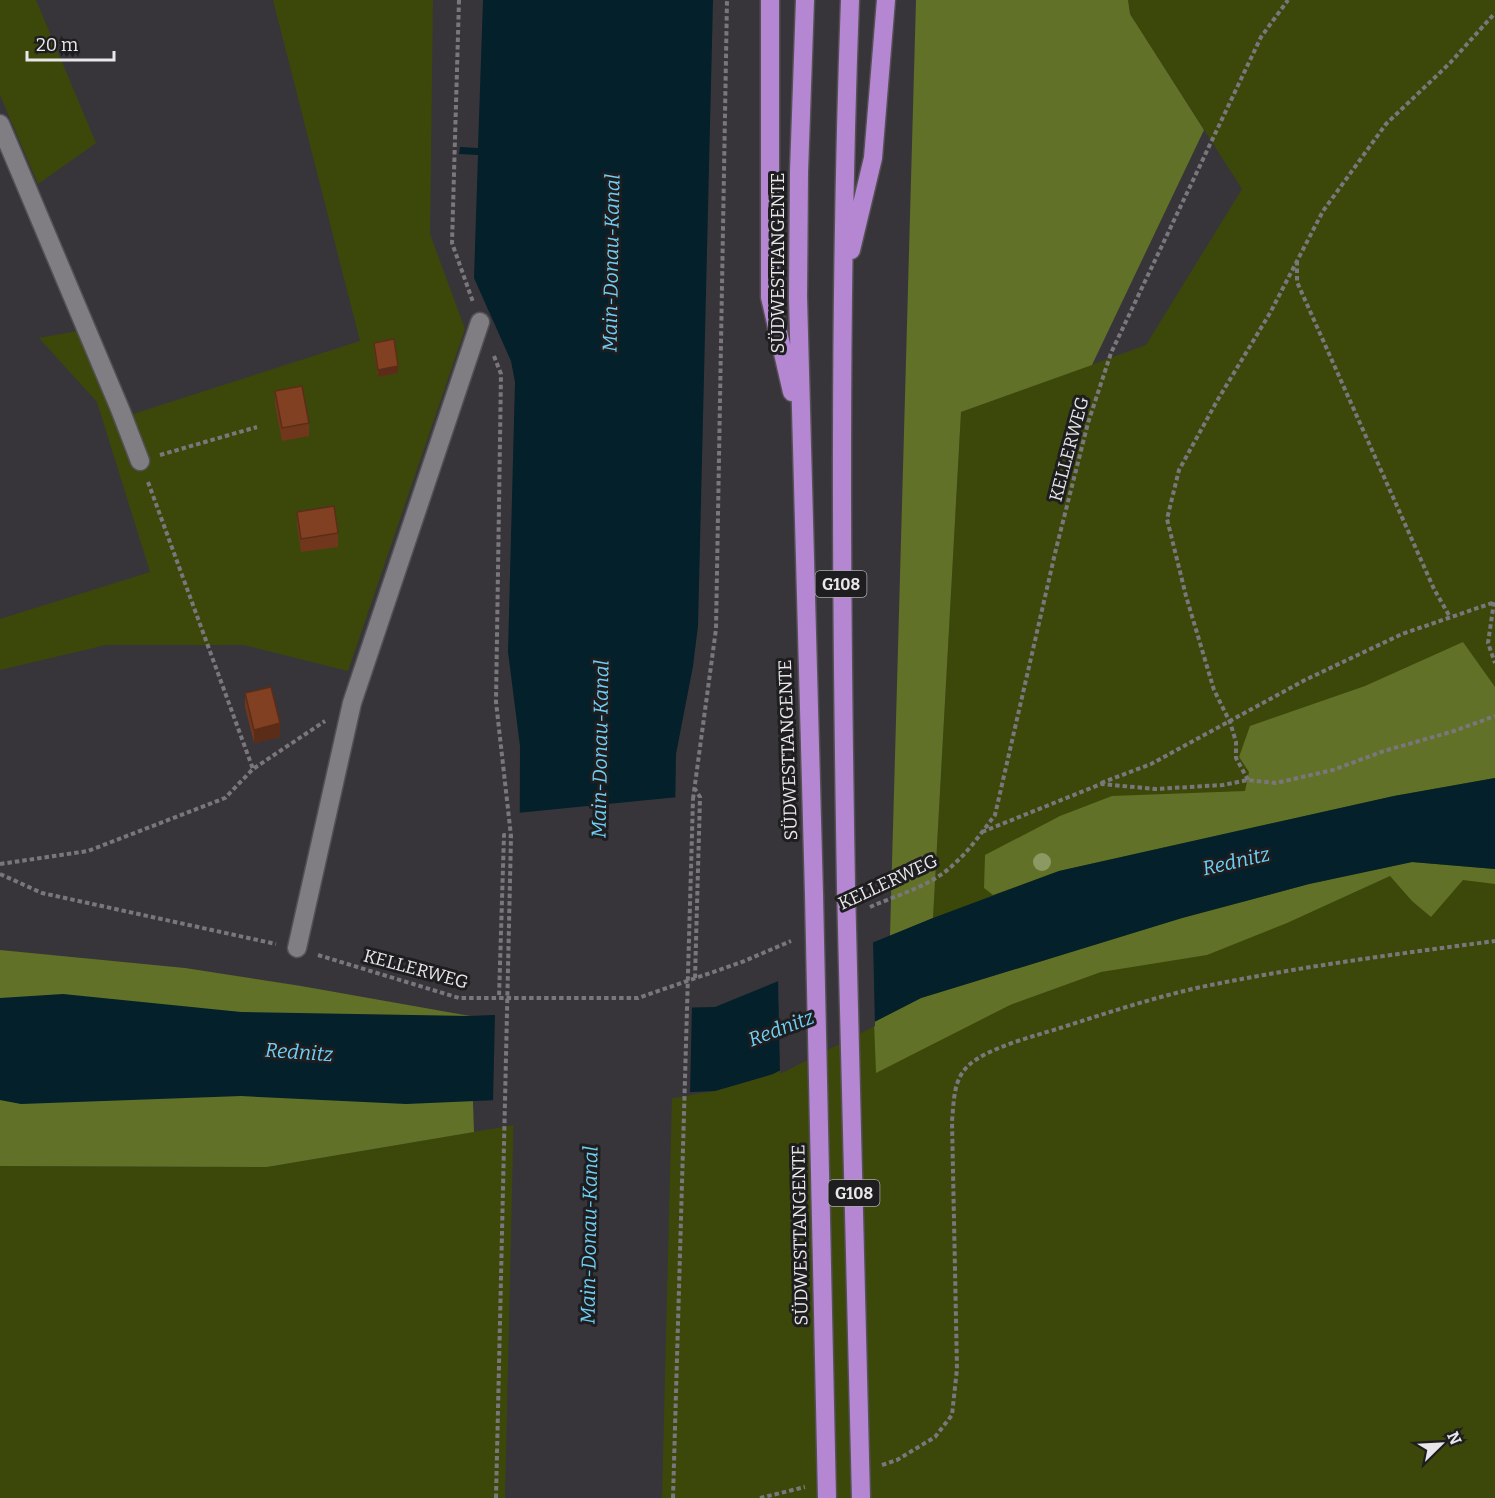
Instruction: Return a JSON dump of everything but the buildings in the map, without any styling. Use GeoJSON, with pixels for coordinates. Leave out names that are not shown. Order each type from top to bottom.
{"type":"FeatureCollection","features":[{"type":"Feature","properties":{"kind":"highway"},"geometry":{"type":"LineString","coordinates":[[770,0],[770,297],[800,429]]}},
{"type":"Feature","properties":{"kind":"highway","name":"SÜDWESTTANGENTE"},"geometry":{"type":"LineString","coordinates":[[805,0],[799,183],[800,429],[814,895],[827,1498]]}},
{"type":"Feature","properties":{"kind":"highway","name":"G108"},"geometry":{"type":"LineString","coordinates":[[850,0],[846,105],[841,574],[861,1498]]}},
{"type":"Feature","properties":{"kind":"highway"},"geometry":{"type":"LineString","coordinates":[[844,281],[873,158],[886,0]]}},
{"type":"Feature","properties":{"kind":"lane"},"geometry":{"type":"LineString","coordinates":[[0,124],[140,461]]}},
{"type":"Feature","properties":{"kind":"lane"},"geometry":{"type":"LineString","coordinates":[[297,948],[352,703],[480,322]]}},
{"type":"Feature","properties":{"kind":"path"},"geometry":{"type":"LineString","coordinates":[[459,0],[452,243],[501,374],[496,702],[511,836],[496,1498]]}},
{"type":"Feature","properties":{"kind":"path"},"geometry":{"type":"LineString","coordinates":[[673,1498],[693,800],[716,629],[727,0]]}},
{"type":"Feature","properties":{"kind":"path","name":"KELLERWEG"},"geometry":{"type":"LineString","coordinates":[[861,911],[926,883],[952,867],[994,815],[1085,434],[1111,353],[1261,37],[1288,0]]}},
{"type":"Feature","properties":{"kind":"path"},"geometry":{"type":"LineString","coordinates":[[1248,780],[1236,758],[1236,742],[1230,722],[1214,690],[1186,596],[1167,519],[1179,470],[1270,313],[1323,211],[1386,124],[1450,63],[1495,13]]}},
{"type":"Feature","properties":{"kind":"path"},"geometry":{"type":"LineString","coordinates":[[1297,260],[1297,282],[1434,589],[1450,617]]}},
{"type":"Feature","properties":{"kind":"path"},"geometry":{"type":"LineString","coordinates":[[253,769],[140,461],[257,427]]}},
{"type":"Feature","properties":{"kind":"path"},"geometry":{"type":"LineString","coordinates":[[981,833],[1151,764],[1305,680],[1402,634],[1494,602],[1488,643],[1495,663]]}},
{"type":"Feature","properties":{"kind":"path"},"geometry":{"type":"LineString","coordinates":[[0,864],[88,851],[225,798],[253,769],[352,703]]}},
{"type":"Feature","properties":{"kind":"path"},"geometry":{"type":"LineString","coordinates":[[1101,784],[1156,789],[1248,780],[1276,783],[1333,770],[1384,751],[1454,731],[1495,716]]}},
{"type":"Feature","properties":{"kind":"path"},"geometry":{"type":"LineString","coordinates":[[695,789],[700,797],[695,978]]}},
{"type":"Feature","properties":{"kind":"path"},"geometry":{"type":"LineString","coordinates":[[499,998],[504,835],[511,836]]}},
{"type":"Feature","properties":{"kind":"path","name":"KELLERWEG"},"geometry":{"type":"LineString","coordinates":[[0,874],[42,893],[297,948],[459,998],[638,998],[742,962],[796,939]]}},
{"type":"Feature","properties":{"kind":"path"},"geometry":{"type":"LineString","coordinates":[[876,1466],[897,1460],[935,1437],[952,1415],[957,1369],[952,1121],[956,1085],[968,1066],[987,1053],[1037,1035],[1120,1009],[1220,983],[1376,957],[1495,941]]}},
{"type":"Feature","properties":{"kind":"path"},"geometry":{"type":"LineString","coordinates":[[760,1498],[813,1485]]}},
{"type":"Feature","properties":{"kind":"green space"},"geometry":{"type":"Polygon","coordinates":[[[0,0],[36,0],[96,143],[38,184],[0,95],[0,0]]]}},
{"type":"Feature","properties":{"kind":"green space"},"geometry":{"type":"Polygon","coordinates":[[[273,0],[433,0],[430,234],[465,329],[348,671],[244,645],[106,645],[0,670],[0,619],[150,572],[97,402],[39,338],[88,329],[133,414],[360,341],[273,0]]]}},
{"type":"Feature","properties":{"kind":"green space"},"geometry":{"type":"Polygon","coordinates":[[[916,0],[1128,0],[1130,14],[1204,130],[1092,365],[961,412],[933,918],[890,936],[916,0]]]}},
{"type":"Feature","properties":{"kind":"green space"},"geometry":{"type":"Polygon","coordinates":[[[1128,0],[1495,0],[1495,1498],[0,1498],[0,1166],[267,1167],[715,1091],[773,1074],[920,998],[933,918],[961,412],[1146,345],[1242,189],[1130,14],[1128,0]]]}},
{"type":"Feature","properties":{"kind":"green space"},"geometry":{"type":"Polygon","coordinates":[[[1463,642],[1495,687],[1495,778],[1394,796],[1059,871],[993,895],[984,888],[985,855],[1060,816],[1112,796],[1245,791],[1249,772],[1239,757],[1250,726],[1365,686],[1463,642]]]}},
{"type":"Feature","properties":{"kind":"green space"},"geometry":{"type":"Polygon","coordinates":[[[1412,862],[1495,869],[1495,884],[1463,880],[1431,917],[1412,901],[1390,876],[1287,923],[1207,955],[1101,972],[1010,1005],[876,1073],[874,1022],[921,998],[1182,918],[1309,884],[1412,862]]]}},
{"type":"Feature","properties":{"kind":"green space"},"geometry":{"type":"Polygon","coordinates":[[[0,950],[185,968],[470,1016],[474,1132],[267,1167],[0,1166],[0,950]]]}},
{"type":"Feature","properties":{"kind":"water"},"geometry":{"type":"Polygon","coordinates":[[[483,0],[713,0],[698,626],[693,666],[676,754],[672,1008],[715,1007],[933,918],[1059,871],[1394,796],[1495,778],[1495,869],[1412,862],[1309,884],[1182,918],[921,998],[773,1074],[715,1091],[406,1104],[241,1096],[21,1104],[0,1100],[0,998],[63,994],[241,1012],[470,1016],[519,1014],[520,746],[508,652],[515,382],[511,361],[474,278],[478,155],[459,154],[460,147],[478,148],[483,0]]]}},
{"type":"Feature","properties":{"kind":"pier"},"geometry":{"type":"Polygon","coordinates":[[[678,797],[675,1005],[692,1005],[690,1095],[672,1096],[662,1498],[505,1498],[514,1102],[493,1103],[495,1012],[516,1011],[517,813],[678,797]]]}},
{"type":"Feature","properties":{"kind":"pier"},"geometry":{"type":"Polygon","coordinates":[[[873,940],[875,1026],[780,1074],[778,978],[873,940]]]}},
{"type":"Feature","properties":{"kind":"water label","name":"Main-Donau-Kanal"},"geometry":{"type":"Point","coordinates":[611,263]}},
{"type":"Feature","properties":{"kind":"water label","name":"Main-Donau-Kanal"},"geometry":{"type":"Point","coordinates":[600,749]}},
{"type":"Feature","properties":{"kind":"water label","name":"Rednitz"},"geometry":{"type":"Point","coordinates":[1236,861]}},
{"type":"Feature","properties":{"kind":"water label","name":"Rednitz"},"geometry":{"type":"Point","coordinates":[781,1028]}},
{"type":"Feature","properties":{"kind":"water label","name":"Rednitz"},"geometry":{"type":"Point","coordinates":[299,1052]}},
{"type":"Feature","properties":{"kind":"water label","name":"Main-Donau-Kanal"},"geometry":{"type":"Point","coordinates":[589,1235]}}]}
